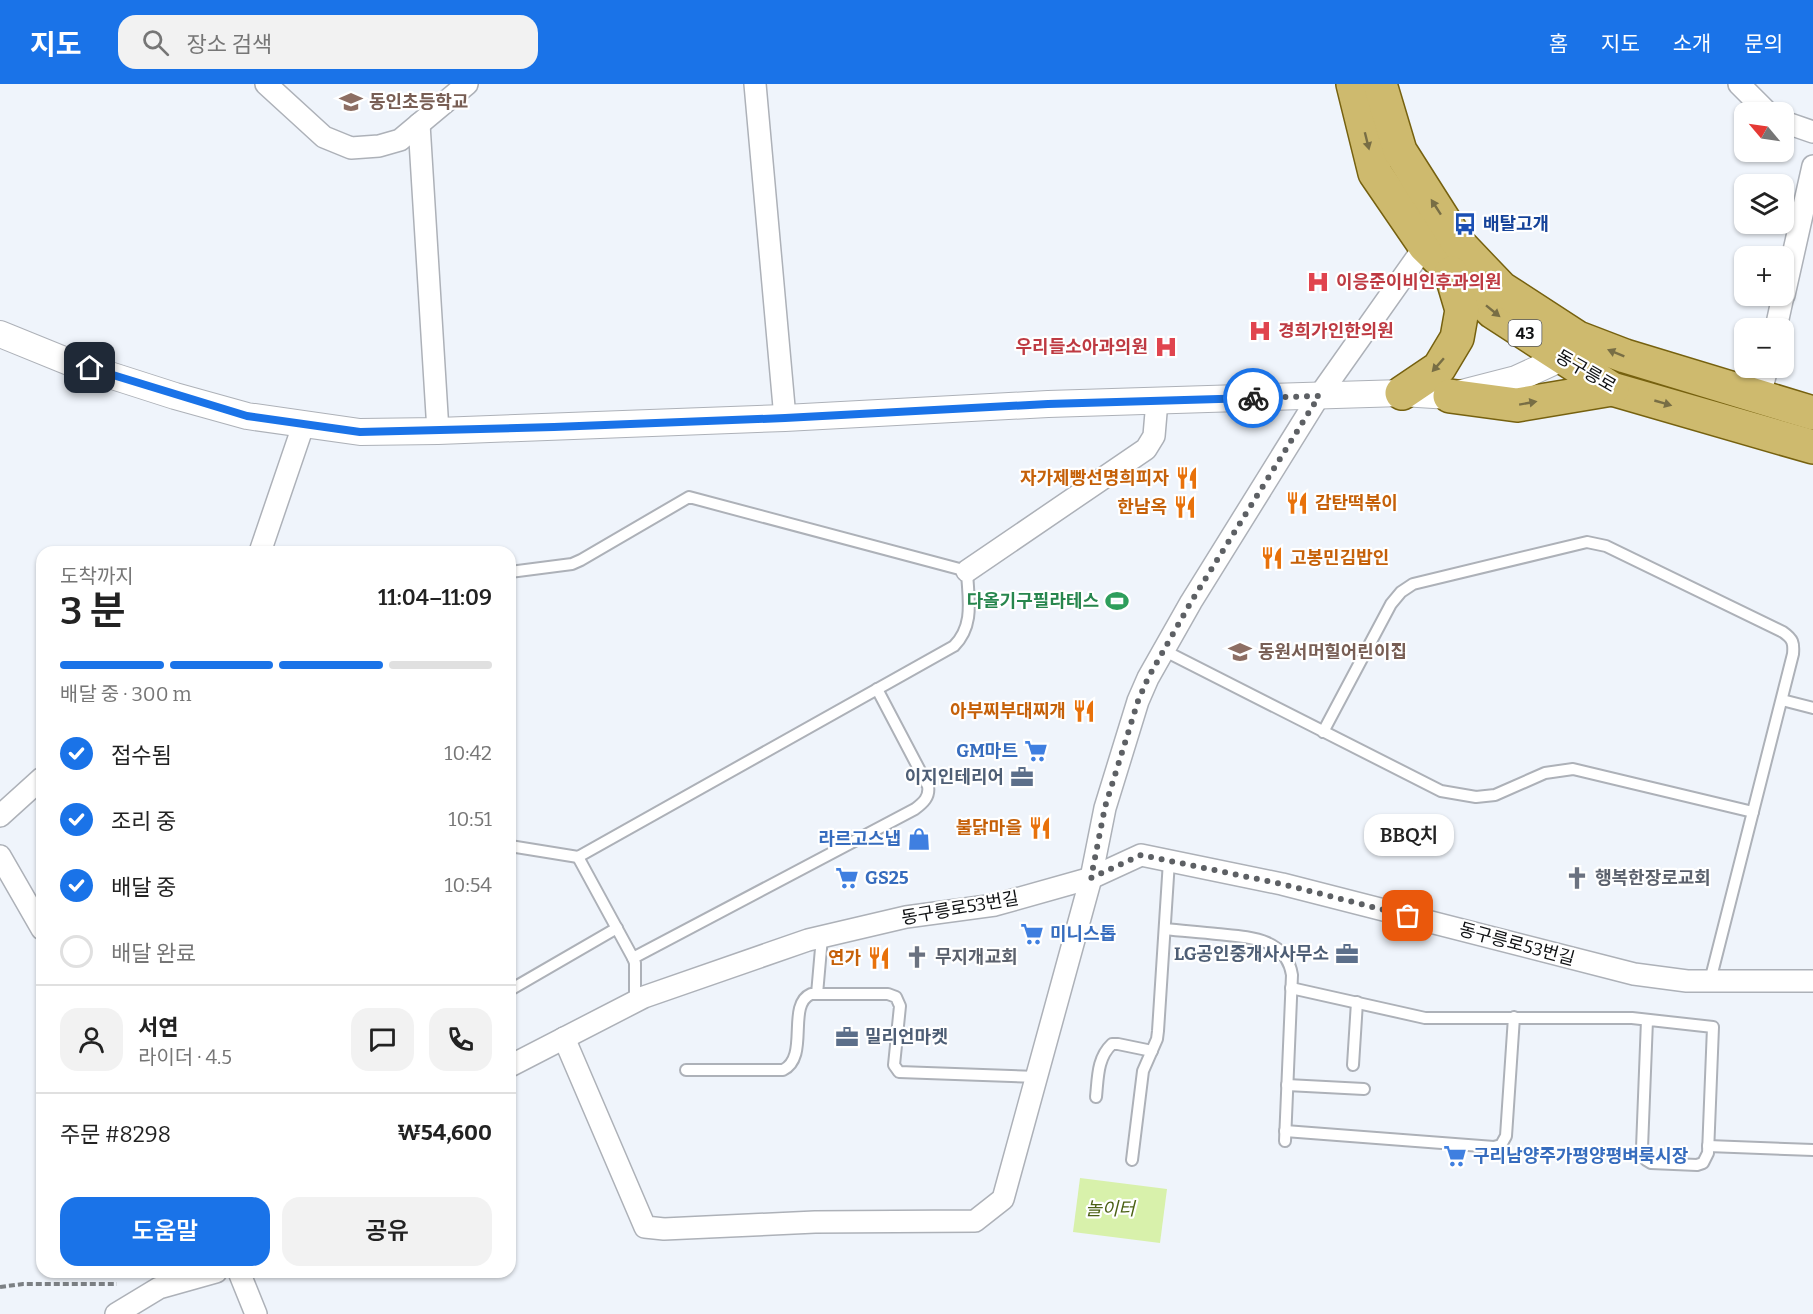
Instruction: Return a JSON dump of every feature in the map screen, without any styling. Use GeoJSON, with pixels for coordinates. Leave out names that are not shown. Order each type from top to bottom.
{"type":"FeatureCollection","features":[{"type":"Feature","properties":{"kind":"main road","name":"동구릉로"},"geometry":{"type":"LineString","coordinates":[[1353,84],[1375,173],[1425,246],[1493,312],[1570,348],[1763,382],[1813,413]]}},
{"type":"Feature","properties":{"kind":"main road","name":"동구릉로"},"geometry":{"type":"LineString","coordinates":[[1380,84],[1400,151],[1460,244],[1501,288],[1570,348],[1612,389],[1813,447]]}},
{"type":"Feature","properties":{"kind":"main road"},"geometry":{"type":"LineString","coordinates":[[1402,393],[1439,368],[1457,338],[1462,310],[1451,273]]}},
{"type":"Feature","properties":{"kind":"main road"},"geometry":{"type":"LineString","coordinates":[[1450,396],[1517,405],[1612,389]]}},
{"type":"Feature","properties":{"kind":"street"},"geometry":{"type":"LineString","coordinates":[[266,84],[324,137],[351,148],[379,146],[400,140],[467,84]]}},
{"type":"Feature","properties":{"kind":"street"},"geometry":{"type":"LineString","coordinates":[[755,84],[785,418]]}},
{"type":"Feature","properties":{"kind":"street"},"geometry":{"type":"LineString","coordinates":[[1739,84],[1757,102]]}},
{"type":"Feature","properties":{"kind":"street"},"geometry":{"type":"LineString","coordinates":[[419,124],[438,431]]}},
{"type":"Feature","properties":{"kind":"street"},"geometry":{"type":"LineString","coordinates":[[1794,125],[1813,132]]}},
{"type":"Feature","properties":{"kind":"street"},"geometry":{"type":"LineString","coordinates":[[1794,248],[1813,166]]}},
{"type":"Feature","properties":{"kind":"street"},"geometry":{"type":"LineString","coordinates":[[564,1038],[645,1227],[664,1229],[815,1222],[975,1221],[1003,1199],[1091,878],[1105,807],[1138,701],[1148,678],[1191,602],[1319,396],[1425,246]]}},
{"type":"Feature","properties":{"kind":"street"},"geometry":{"type":"LineString","coordinates":[[0,334],[69,362],[247,416],[360,432],[785,418],[1048,404],[1402,393],[1450,396],[1516,379],[1570,348]]}},
{"type":"Feature","properties":{"kind":"street"},"geometry":{"type":"LineString","coordinates":[[966,571],[1146,449],[1154,436],[1156,401]]}},
{"type":"Feature","properties":{"kind":"street"},"geometry":{"type":"LineString","coordinates":[[262,546],[304,423]]}},
{"type":"Feature","properties":{"kind":"street"},"geometry":{"type":"LineString","coordinates":[[0,816],[36,783]]}},
{"type":"Feature","properties":{"kind":"street","name":"동구릉로53번길"},"geometry":{"type":"LineString","coordinates":[[516,1063],[635,1001],[753,959],[822,937],[906,917],[995,905],[1091,878],[1141,855],[1282,884],[1634,974],[1687,981],[1813,981]]}},
{"type":"Feature","properties":{"kind":"street"},"geometry":{"type":"LineString","coordinates":[[0,856],[36,919]]}},
{"type":"Feature","properties":{"kind":"street"},"geometry":{"type":"LineString","coordinates":[[116,1314],[159,1288],[195,1278]]}},
{"type":"Feature","properties":{"kind":"street"},"geometry":{"type":"LineString","coordinates":[[241,1278],[256,1314]]}},
{"type":"Feature","properties":{"kind":"lane"},"geometry":{"type":"LineString","coordinates":[[516,571],[572,564],[689,497],[966,571],[969,618],[968,626],[954,646],[578,857],[516,847]]}},
{"type":"Feature","properties":{"kind":"lane"},"geometry":{"type":"LineString","coordinates":[[1323,732],[1391,604],[1401,592],[1413,584],[1587,542],[1606,546],[1790,637],[1794,643],[1793,654],[1710,981]]}},
{"type":"Feature","properties":{"kind":"lane"},"geometry":{"type":"LineString","coordinates":[[1163,650],[1441,791],[1476,797],[1495,795],[1545,773],[1573,769],[1753,812]]}},
{"type":"Feature","properties":{"kind":"lane"},"geometry":{"type":"LineString","coordinates":[[633,958],[921,805],[929,792],[928,786],[877,689]]}},
{"type":"Feature","properties":{"kind":"lane"},"geometry":{"type":"LineString","coordinates":[[1782,700],[1813,708]]}},
{"type":"Feature","properties":{"kind":"lane"},"geometry":{"type":"LineString","coordinates":[[578,857],[635,963],[635,1001]]}},
{"type":"Feature","properties":{"kind":"lane"},"geometry":{"type":"LineString","coordinates":[[1132,1160],[1143,1071],[1158,1031],[1169,861]]}},
{"type":"Feature","properties":{"kind":"lane"},"geometry":{"type":"LineString","coordinates":[[516,987],[617,928]]}},
{"type":"Feature","properties":{"kind":"lane"},"geometry":{"type":"LineString","coordinates":[[1165,929],[1257,938],[1284,954],[1289,961],[1292,975],[1285,1136],[1501,1146],[1506,1136],[1514,1017]]}},
{"type":"Feature","properties":{"kind":"lane"},"geometry":{"type":"LineString","coordinates":[[817,994],[822,937]]}},
{"type":"Feature","properties":{"kind":"lane"},"geometry":{"type":"LineString","coordinates":[[1291,988],[1425,1018],[1632,1018],[1713,1027],[1708,1146],[1703,1163],[1697,1165],[1652,1163],[1646,1160],[1642,1148],[1647,1020]]}},
{"type":"Feature","properties":{"kind":"lane"},"geometry":{"type":"LineString","coordinates":[[686,1070],[783,1070],[789,1067],[795,1054],[802,1000],[811,994],[888,994],[896,997],[900,1006],[894,1065],[899,1072],[1038,1077]]}},
{"type":"Feature","properties":{"kind":"lane"},"geometry":{"type":"LineString","coordinates":[[1353,1065],[1357,1002]]}},
{"type":"Feature","properties":{"kind":"lane"},"geometry":{"type":"LineString","coordinates":[[1096,1097],[1100,1063],[1112,1044],[1152,1051]]}},
{"type":"Feature","properties":{"kind":"lane"},"geometry":{"type":"LineString","coordinates":[[1287,1084],[1364,1089]]}},
{"type":"Feature","properties":{"kind":"lane"},"geometry":{"type":"LineString","coordinates":[[1708,1146],[1813,1150]]}},
{"type":"Feature","properties":{"kind":"path"},"geometry":{"type":"LineString","coordinates":[[0,1287],[23,1284],[103,1284],[159,1288]]}},
{"type":"Feature","properties":{"kind":"green space","name":"놀이터"},"geometry":{"type":"Polygon","coordinates":[[[1080,1178],[1167,1189],[1160,1243],[1073,1232],[1080,1178]]]}},
{"type":"Feature","properties":{"kind":"way so far"},"geometry":{"type":"LineString","coordinates":[[1253,398],[1319,396],[1191,602],[1148,678],[1138,701],[1105,807],[1091,878],[1141,855],[1282,884],[1408,916]]}},
{"type":"Feature","properties":{"kind":"place","name":"동인초등학교"},"geometry":{"type":"Point","coordinates":[351,102]}},
{"type":"Feature","properties":{"kind":"place","name":"배탈고개"},"geometry":{"type":"Point","coordinates":[1465,224]}},
{"type":"Feature","properties":{"kind":"place","name":"이응준이비인후과의원"},"geometry":{"type":"Point","coordinates":[1318,282]}},
{"type":"Feature","properties":{"kind":"place","name":"경희가인한의원"},"geometry":{"type":"Point","coordinates":[1260,331]}},
{"type":"Feature","properties":{"kind":"place","name":"우리들소아과의원"},"geometry":{"type":"Point","coordinates":[1166,347]}},
{"type":"Feature","properties":{"kind":"place","name":"자가제빵선명희피자"},"geometry":{"type":"Point","coordinates":[1187,478]}},
{"type":"Feature","properties":{"kind":"place","name":"감탄떡볶이"},"geometry":{"type":"Point","coordinates":[1297,503]}},
{"type":"Feature","properties":{"kind":"place","name":"한남옥"},"geometry":{"type":"Point","coordinates":[1185,507]}},
{"type":"Feature","properties":{"kind":"place","name":"고봉민김밥인"},"geometry":{"type":"Point","coordinates":[1272,558]}},
{"type":"Feature","properties":{"kind":"place","name":"다올기구필라테스"},"geometry":{"type":"Point","coordinates":[1117,601]}},
{"type":"Feature","properties":{"kind":"place","name":"동원서머힐어린이집"},"geometry":{"type":"Point","coordinates":[1240,652]}},
{"type":"Feature","properties":{"kind":"place","name":"아부찌부대찌개"},"geometry":{"type":"Point","coordinates":[1084,711]}},
{"type":"Feature","properties":{"kind":"place","name":"GM마트"},"geometry":{"type":"Point","coordinates":[1036,751]}},
{"type":"Feature","properties":{"kind":"place","name":"이지인테리어"},"geometry":{"type":"Point","coordinates":[1022,777]}},
{"type":"Feature","properties":{"kind":"place","name":"불닭마을"},"geometry":{"type":"Point","coordinates":[1040,828]}},
{"type":"Feature","properties":{"kind":"place","name":"라르고스냅"},"geometry":{"type":"Point","coordinates":[919,839]}},
{"type":"Feature","properties":{"kind":"place","name":"GS25"},"geometry":{"type":"Point","coordinates":[847,878]}},
{"type":"Feature","properties":{"kind":"place","name":"행복한장로교회"},"geometry":{"type":"Point","coordinates":[1577,878]}},
{"type":"Feature","properties":{"kind":"place","name":"BBQ치"},"geometry":{"type":"Point","coordinates":[1408,916]}},
{"type":"Feature","properties":{"kind":"place","name":"미니스톱"},"geometry":{"type":"Point","coordinates":[1032,934]}},
{"type":"Feature","properties":{"kind":"place","name":"LG공인중개사사무소"},"geometry":{"type":"Point","coordinates":[1347,954]}},
{"type":"Feature","properties":{"kind":"place","name":"무지개교회"},"geometry":{"type":"Point","coordinates":[917,957]}},
{"type":"Feature","properties":{"kind":"place","name":"연가"},"geometry":{"type":"Point","coordinates":[879,958]}},
{"type":"Feature","properties":{"kind":"place","name":"밀리언마켓"},"geometry":{"type":"Point","coordinates":[847,1037]}},
{"type":"Feature","properties":{"kind":"place","name":"구리남양주가평양평벼룩시장"},"geometry":{"type":"Point","coordinates":[1455,1156]}},
{"type":"Feature","properties":{"kind":"route"},"geometry":{"type":"LineString","coordinates":[[90,368],[175,396],[247,416],[360,432],[554,427],[1048,404],[1253,398]]}}]}
